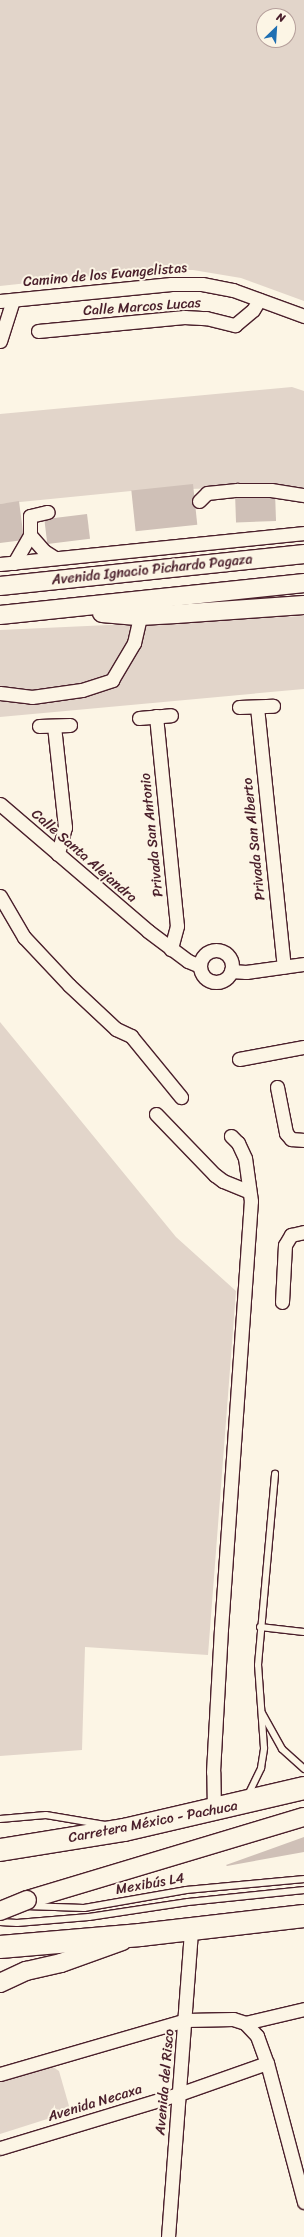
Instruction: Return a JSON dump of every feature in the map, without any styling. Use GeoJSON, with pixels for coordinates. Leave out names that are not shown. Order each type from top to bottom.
{"type":"FeatureCollection","features":[{"type":"Feature","properties":{"kind":"highway","name":"Carretera México - Pachuca"},"geometry":{"type":"LineString","coordinates":[[0,1850],[124,1830],[214,1811],[304,1788]]}},
{"type":"Feature","properties":{"kind":"highway"},"geometry":{"type":"LineString","coordinates":[[0,1947],[140,1935],[304,1916]]}},
{"type":"Feature","properties":{"kind":"main road","name":"Avenida Ignacio Pichardo Pagaza"},"geometry":{"type":"LineString","coordinates":[[0,586],[304,554]]}},
{"type":"Feature","properties":{"kind":"main road","name":"Avenida Ignacio Pichardo Pagaza"},"geometry":{"type":"LineString","coordinates":[[0,615],[304,583]]}},
{"type":"Feature","properties":{"kind":"main road"},"geometry":{"type":"LineString","coordinates":[[60,609],[140,616],[304,605]]}},
{"type":"Feature","properties":{"kind":"main road"},"geometry":{"type":"LineString","coordinates":[[0,1911],[27,1900],[304,1817]]}},
{"type":"Feature","properties":{"kind":"main road"},"geometry":{"type":"LineString","coordinates":[[0,1983],[26,1971],[61,1963],[140,1935]]}},
{"type":"Feature","properties":{"kind":"street","name":"Camino de los Evangelistas"},"geometry":{"type":"LineString","coordinates":[[0,301],[186,283],[217,286],[304,316]]}},
{"type":"Feature","properties":{"kind":"street"},"geometry":{"type":"LineString","coordinates":[[0,341],[13,300]]}},
{"type":"Feature","properties":{"kind":"street","name":"Calle Marcos Lucas"},"geometry":{"type":"LineString","coordinates":[[38,331],[184,317],[206,318],[235,325],[254,310],[259,300]]}},
{"type":"Feature","properties":{"kind":"street"},"geometry":{"type":"LineString","coordinates":[[199,501],[207,493],[236,490],[271,490],[304,495]]}},
{"type":"Feature","properties":{"kind":"street"},"geometry":{"type":"LineString","coordinates":[[14,563],[30,535],[30,516],[48,512]]}},
{"type":"Feature","properties":{"kind":"street","name":"Avenida Ignacio Pichardo Pagaza"},"geometry":{"type":"LineString","coordinates":[[0,564],[304,532]]}},
{"type":"Feature","properties":{"kind":"street"},"geometry":{"type":"LineString","coordinates":[[30,535],[44,551],[55,558]]}},
{"type":"Feature","properties":{"kind":"street"},"geometry":{"type":"LineString","coordinates":[[0,693],[32,697],[82,690],[112,680],[134,643],[140,616]]}},
{"type":"Feature","properties":{"kind":"street"},"geometry":{"type":"LineString","coordinates":[[239,707],[273,706]]}},
{"type":"Feature","properties":{"kind":"street","name":"Privada San Alberto"},"geometry":{"type":"LineString","coordinates":[[257,707],[284,967]]}},
{"type":"Feature","properties":{"kind":"street","name":"Privada San Antonio"},"geometry":{"type":"LineString","coordinates":[[156,716],[177,926],[171,949]]}},
{"type":"Feature","properties":{"kind":"street"},"geometry":{"type":"LineString","coordinates":[[139,718],[171,716]]}},
{"type":"Feature","properties":{"kind":"street"},"geometry":{"type":"LineString","coordinates":[[39,726],[70,725]]}},
{"type":"Feature","properties":{"kind":"street"},"geometry":{"type":"LineString","coordinates":[[54,726],[65,827],[58,854]]}},
{"type":"Feature","properties":{"kind":"street","name":"Calle Santa Alejandra"},"geometry":{"type":"LineString","coordinates":[[0,804],[148,931],[171,949],[200,966]]}},
{"type":"Feature","properties":{"kind":"street"},"geometry":{"type":"LineString","coordinates":[[0,896],[24,936],[68,985],[116,1029],[131,1036],[181,1097]]}},
{"type":"Feature","properties":{"kind":"street"},"geometry":{"type":"LineString","coordinates":[[212,950],[218,950],[231,960],[231,971],[226,979],[216,982],[207,979],[200,966],[203,956],[212,950]]}},
{"type":"Feature","properties":{"kind":"street"},"geometry":{"type":"LineString","coordinates":[[231,971],[246,972],[304,964]]}},
{"type":"Feature","properties":{"kind":"street"},"geometry":{"type":"LineString","coordinates":[[239,1059],[304,1047]]}},
{"type":"Feature","properties":{"kind":"street"},"geometry":{"type":"LineString","coordinates":[[277,1087],[286,1133],[292,1140],[304,1140]]}},
{"type":"Feature","properties":{"kind":"street"},"geometry":{"type":"LineString","coordinates":[[156,1114],[215,1175],[223,1181],[248,1192]]}},
{"type":"Feature","properties":{"kind":"street"},"geometry":{"type":"LineString","coordinates":[[214,1811],[213,1772],[221,1629],[252,1201],[248,1192],[245,1158],[238,1143],[231,1136]]}},
{"type":"Feature","properties":{"kind":"street"},"geometry":{"type":"LineString","coordinates":[[282,1302],[285,1245],[291,1236],[304,1232]]}},
{"type":"Feature","properties":{"kind":"street","name":"Avenida del Risco"},"geometry":{"type":"LineString","coordinates":[[168,2237],[186,2020],[191,1929]]}},
{"type":"Feature","properties":{"kind":"street"},"geometry":{"type":"LineString","coordinates":[[245,2023],[304,2009]]}},
{"type":"Feature","properties":{"kind":"street"},"geometry":{"type":"LineString","coordinates":[[0,2074],[186,2020],[233,2019],[245,2023],[257,2036],[267,2062],[304,2202]]}},
{"type":"Feature","properties":{"kind":"street","name":"Avenida Necaxa"},"geometry":{"type":"LineString","coordinates":[[0,2148],[179,2094],[267,2062]]}},
{"type":"Feature","properties":{"kind":"lane"},"geometry":{"type":"LineString","coordinates":[[241,1804],[253,1788],[261,1768],[264,1748],[258,1665],[260,1627],[275,1474]]}},
{"type":"Feature","properties":{"kind":"lane"},"geometry":{"type":"LineString","coordinates":[[260,1627],[304,1632]]}},
{"type":"Feature","properties":{"kind":"lane"},"geometry":{"type":"LineString","coordinates":[[262,1712],[282,1749],[304,1769]]}},
{"type":"Feature","properties":{"kind":"lane"},"geometry":{"type":"LineString","coordinates":[[0,1820],[46,1815],[88,1820],[124,1830]]}},
{"type":"Feature","properties":{"kind":"lane","name":"Mexibús L4"},"geometry":{"type":"LineString","coordinates":[[0,1901],[42,1909],[84,1908],[186,1890],[304,1879]]}},
{"type":"Feature","properties":{"kind":"lane","name":"Mexibús L4"},"geometry":{"type":"LineString","coordinates":[[0,1922],[17,1923],[89,1917],[188,1902],[304,1890]]}},
{"type":"Feature","properties":{"kind":"shaded area"},"geometry":{"type":"Polygon","coordinates":[[[0,0],[304,0],[304,301],[241,278],[193,270],[149,270],[0,286],[0,0]]]}},
{"type":"Feature","properties":{"kind":"shaded area"},"geometry":{"type":"Polygon","coordinates":[[[292,387],[304,391],[304,491],[275,486],[131,491],[0,504],[0,414],[292,387]]]}},
{"type":"Feature","properties":{"kind":"shaded area"},"geometry":{"type":"Polygon","coordinates":[[[304,616],[304,689],[0,717],[0,630],[304,616]]]}},
{"type":"Feature","properties":{"kind":"shaded area"},"geometry":{"type":"Polygon","coordinates":[[[0,1022],[176,1237],[236,1291],[208,1655],[85,1647],[82,1750],[0,1756],[0,1022]]]}},
{"type":"Feature","properties":{"kind":"shaded area"},"geometry":{"type":"Polygon","coordinates":[[[50,2065],[59,2071],[69,2106],[63,2114],[0,2134],[0,2080],[50,2065]]]}},
{"type":"Feature","properties":{"kind":"building"},"geometry":{"type":"Polygon","coordinates":[[[193,484],[197,525],[136,531],[131,490],[193,484]]]}},
{"type":"Feature","properties":{"kind":"building"},"geometry":{"type":"Polygon","coordinates":[[[275,492],[276,521],[236,522],[235,493],[275,492]]]}},
{"type":"Feature","properties":{"kind":"building"},"geometry":{"type":"Polygon","coordinates":[[[19,501],[24,540],[0,543],[0,504],[19,501]]]}},
{"type":"Feature","properties":{"kind":"building"},"geometry":{"type":"Polygon","coordinates":[[[87,514],[90,539],[47,544],[44,519],[87,514]]]}},
{"type":"Feature","properties":{"kind":"building"},"geometry":{"type":"Polygon","coordinates":[[[304,1837],[304,1852],[226,1865],[304,1837]]]}}]}
